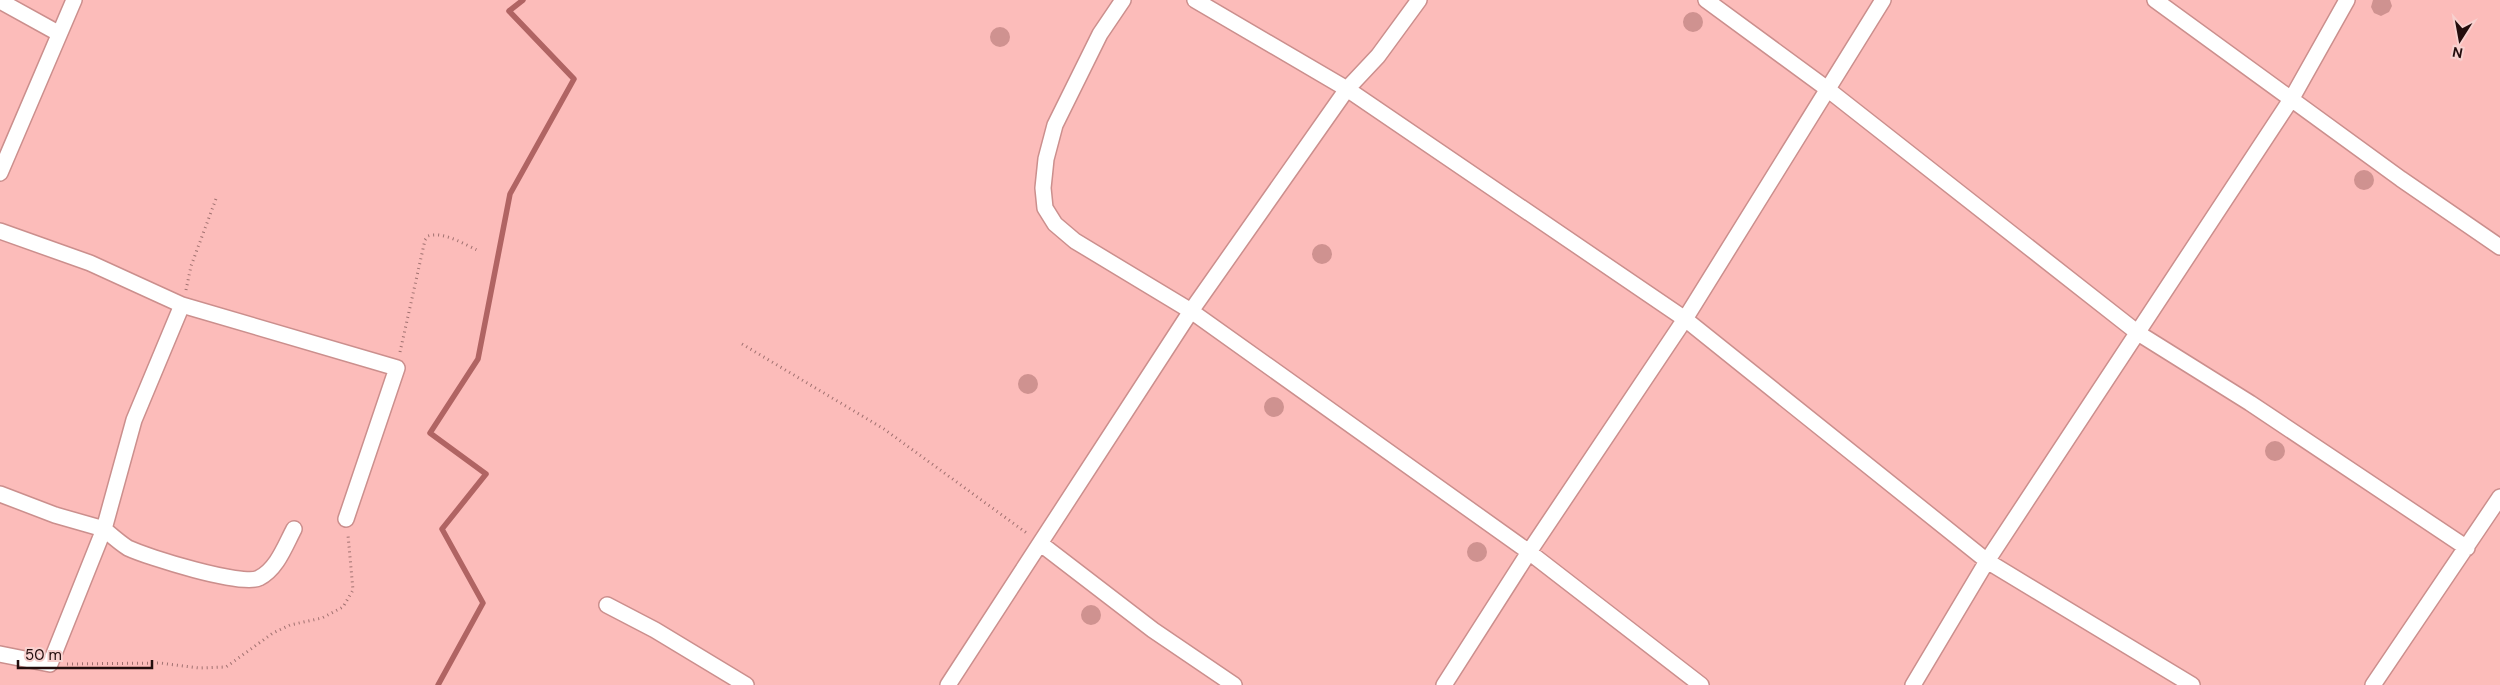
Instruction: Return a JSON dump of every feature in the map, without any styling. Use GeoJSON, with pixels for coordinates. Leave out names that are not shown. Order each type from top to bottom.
{"type":"FeatureCollection","features":[{"type":"Feature","properties":{"kind":"street"},"geometry":{"type":"LineString","coordinates":[[0,173],[58,33],[74,0]]}},
{"type":"Feature","properties":{"kind":"street"},"geometry":{"type":"LineString","coordinates":[[1123,0],[1100,34],[1055,125],[1046,159],[1043,188],[1046,208],[1055,224],[1075,241],[1191,311],[1529,552],[1701,685]]}},
{"type":"Feature","properties":{"kind":"street"},"geometry":{"type":"LineString","coordinates":[[1194,0],[1347,89],[1686,319],[1987,561],[2192,685]]}},
{"type":"Feature","properties":{"kind":"street"},"geometry":{"type":"LineString","coordinates":[[948,685],[1191,311],[1347,89],[1378,56],[1419,0]]}},
{"type":"Feature","properties":{"kind":"street"},"geometry":{"type":"LineString","coordinates":[[1706,0],[1826,88],[2138,333],[2250,403],[2468,548]]}},
{"type":"Feature","properties":{"kind":"street"},"geometry":{"type":"LineString","coordinates":[[1444,685],[1529,552],[1686,319],[1826,88],[1883,0]]}},
{"type":"Feature","properties":{"kind":"street"},"geometry":{"type":"LineString","coordinates":[[2155,0],[2401,179],[2500,247]]}},
{"type":"Feature","properties":{"kind":"street"},"geometry":{"type":"LineString","coordinates":[[1913,685],[1987,561],[2292,98],[2347,0]]}},
{"type":"Feature","properties":{"kind":"street"},"geometry":{"type":"LineString","coordinates":[[0,1],[58,33]]}},
{"type":"Feature","properties":{"kind":"street"},"geometry":{"type":"LineString","coordinates":[[0,230],[90,263],[182,305],[396,368],[346,519]]}},
{"type":"Feature","properties":{"kind":"street"},"geometry":{"type":"LineString","coordinates":[[0,654],[50,664],[104,529],[134,420],[182,305]]}},
{"type":"Feature","properties":{"kind":"street"},"geometry":{"type":"LineString","coordinates":[[0,494],[55,515],[104,529],[127,547],[227,579],[257,580],[267,573],[280,556],[294,529]]}},
{"type":"Feature","properties":{"kind":"street"},"geometry":{"type":"LineString","coordinates":[[2373,685],[2468,548],[2500,498]]}},
{"type":"Feature","properties":{"kind":"street"},"geometry":{"type":"LineString","coordinates":[[1041,544],[1153,630],[1234,685]]}},
{"type":"Feature","properties":{"kind":"street"},"geometry":{"type":"LineString","coordinates":[[607,605],[655,630],[746,685]]}},
{"type":"Feature","properties":{"kind":"path"},"geometry":{"type":"LineString","coordinates":[[182,305],[191,266],[217,196]]}},
{"type":"Feature","properties":{"kind":"path"},"geometry":{"type":"LineString","coordinates":[[396,368],[425,240],[428,236],[435,234],[477,250]]}},
{"type":"Feature","properties":{"kind":"path"},"geometry":{"type":"LineString","coordinates":[[742,344],[884,430],[1041,544]]}},
{"type":"Feature","properties":{"kind":"path"},"geometry":{"type":"LineString","coordinates":[[50,664],[160,663],[199,668],[226,667],[273,633],[290,624],[322,618],[346,603],[353,590],[346,519]]}},
{"type":"Feature","properties":{"kind":"building"},"geometry":{"type":"Polygon","coordinates":[[[2373,0],[2390,0],[2392,6],[2389,12],[2381,16],[2374,13],[2371,7],[2373,0]]]}},
{"type":"Feature","properties":{"kind":"building"},"geometry":{"type":"Polygon","coordinates":[[[1693,12],[1700,15],[1703,22],[1700,29],[1693,32],[1686,29],[1683,22],[1686,15],[1693,12]]]}},
{"type":"Feature","properties":{"kind":"building"},"geometry":{"type":"Polygon","coordinates":[[[1000,27],[1007,30],[1010,37],[1007,44],[1000,47],[993,44],[990,37],[993,30],[1000,27]]]}},
{"type":"Feature","properties":{"kind":"building"},"geometry":{"type":"Polygon","coordinates":[[[2364,170],[2371,173],[2374,180],[2371,187],[2364,190],[2357,187],[2354,180],[2357,173],[2364,170]]]}},
{"type":"Feature","properties":{"kind":"building"},"geometry":{"type":"Polygon","coordinates":[[[1322,244],[1329,247],[1332,254],[1329,261],[1322,264],[1315,261],[1312,254],[1315,247],[1322,244]]]}},
{"type":"Feature","properties":{"kind":"building"},"geometry":{"type":"Polygon","coordinates":[[[1028,374],[1035,377],[1038,384],[1035,391],[1028,394],[1021,391],[1018,384],[1021,377],[1028,374]]]}},
{"type":"Feature","properties":{"kind":"building"},"geometry":{"type":"Polygon","coordinates":[[[1274,397],[1281,400],[1284,407],[1281,414],[1274,417],[1267,414],[1264,407],[1267,400],[1274,397]]]}},
{"type":"Feature","properties":{"kind":"building"},"geometry":{"type":"Polygon","coordinates":[[[2275,441],[2282,444],[2285,451],[2282,458],[2275,461],[2268,458],[2265,451],[2268,444],[2275,441]]]}},
{"type":"Feature","properties":{"kind":"building"},"geometry":{"type":"Polygon","coordinates":[[[1477,542],[1484,545],[1487,552],[1484,559],[1477,562],[1470,559],[1467,552],[1470,545],[1477,542]]]}},
{"type":"Feature","properties":{"kind":"building"},"geometry":{"type":"Polygon","coordinates":[[[1091,605],[1098,608],[1101,615],[1098,622],[1091,625],[1084,622],[1081,615],[1084,608],[1091,605]]]}},
{"type":"Feature","properties":{"kind":"waterway"},"geometry":{"type":"LineString","coordinates":[[438,685],[483,603],[442,529],[486,474],[430,433],[478,359],[510,194],[574,79],[509,11],[523,0]]}}]}
